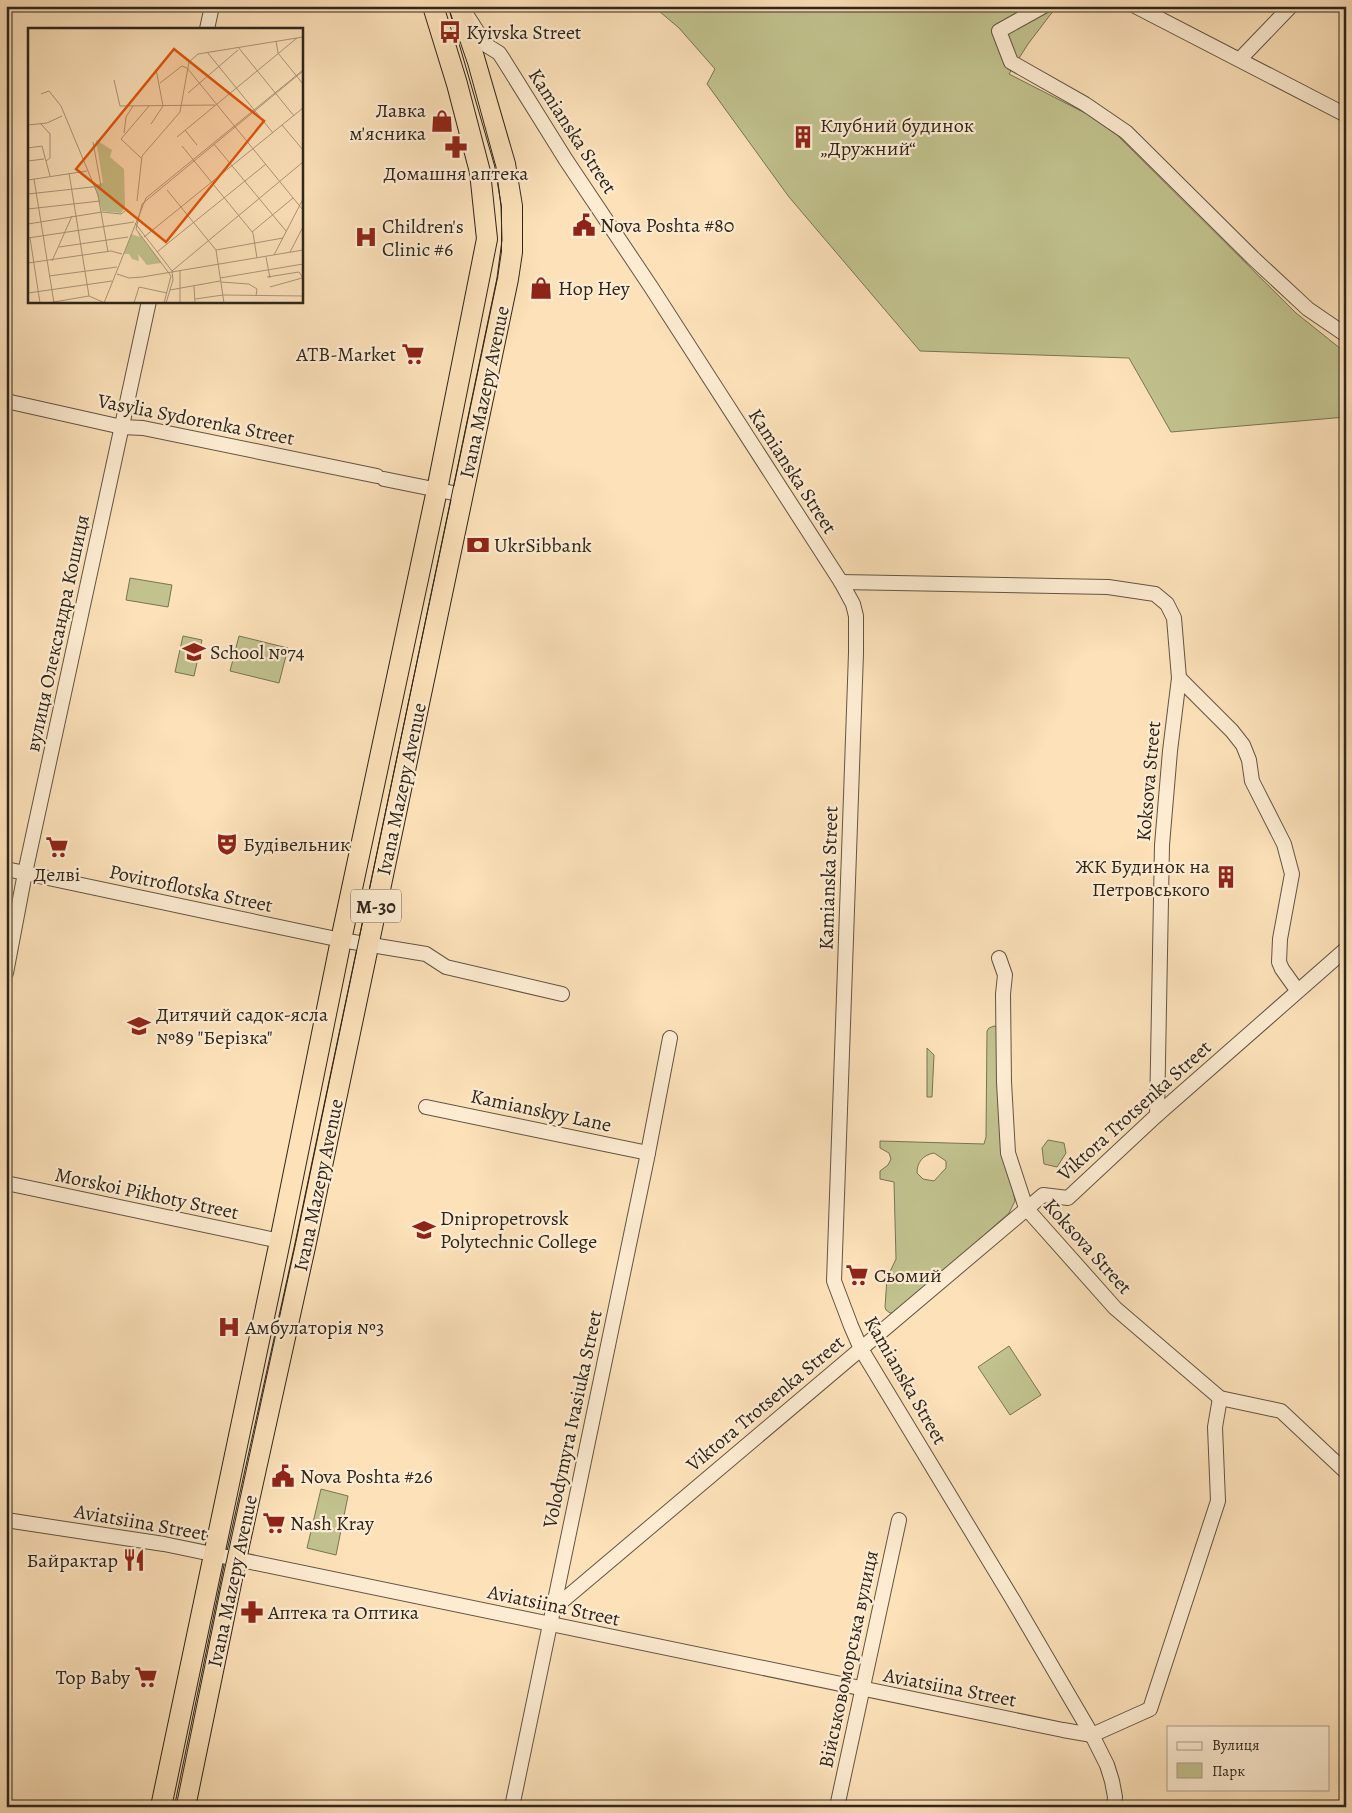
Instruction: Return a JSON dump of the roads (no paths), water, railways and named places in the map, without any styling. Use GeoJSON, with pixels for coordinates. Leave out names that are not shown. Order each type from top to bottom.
{"type":"FeatureCollection","features":[{"type":"Feature","properties":{"kind":"highway","name":"Ivana Mazepy Avenue"},"geometry":{"type":"LineString","coordinates":[[161,1807],[341,940],[437,490],[487,240],[480,172],[458,84],[433,6]]}},
{"type":"Feature","properties":{"kind":"highway","name":"Ivana Mazepy Avenue"},"geometry":{"type":"LineString","coordinates":[[185,1807],[236,1559],[305,1247],[508,279],[512,252],[512,206],[505,164],[460,6]]}},
{"type":"Feature","properties":{"kind":"street"},"geometry":{"type":"LineString","coordinates":[[207,28],[212,6]]}},
{"type":"Feature","properties":{"kind":"street","name":"Kamianska Street"},"geometry":{"type":"LineString","coordinates":[[460,6],[486,44],[499,53],[503,59],[566,160],[651,287],[841,582],[853,604],[856,616],[856,653],[834,1281],[850,1326],[861,1348],[1009,1592],[1092,1735],[1107,1765],[1115,1802]]}},
{"type":"Feature","properties":{"kind":"street"},"geometry":{"type":"LineString","coordinates":[[1044,6],[999,31],[1011,62],[1085,104],[1126,132],[1253,258],[1308,309],[1346,335]]}},
{"type":"Feature","properties":{"kind":"street"},"geometry":{"type":"LineString","coordinates":[[1136,6],[1346,115]]}},
{"type":"Feature","properties":{"kind":"street"},"geometry":{"type":"LineString","coordinates":[[1240,59],[1291,6]]}},
{"type":"Feature","properties":{"kind":"street","name":"вулиця Олександра Кошиця"},"geometry":{"type":"LineString","coordinates":[[6,973],[25,873],[149,302]]}},
{"type":"Feature","properties":{"kind":"street","name":"Vasylia Sydorenka Street"},"geometry":{"type":"LineString","coordinates":[[6,401],[122,427],[143,428],[463,495]]}},
{"type":"Feature","properties":{"kind":"street","name":"Koksova Street"},"geometry":{"type":"LineString","coordinates":[[841,582],[1098,586],[1155,594],[1167,604],[1174,618],[1179,678],[1170,751],[1162,845],[1157,1115]]}},
{"type":"Feature","properties":{"kind":"street"},"geometry":{"type":"LineString","coordinates":[[1179,678],[1232,732],[1243,746],[1249,760],[1252,781],[1284,844],[1292,874],[1280,939],[1278,962],[1297,990]]}},
{"type":"Feature","properties":{"kind":"street","name":"Povitroflotska Street"},"geometry":{"type":"LineString","coordinates":[[6,869],[368,945]]}},
{"type":"Feature","properties":{"kind":"street"},"geometry":{"type":"LineString","coordinates":[[368,945],[426,954],[446,967],[562,994]]}},
{"type":"Feature","properties":{"kind":"street","name":"Viktora Trotsenka Street"},"geometry":{"type":"LineString","coordinates":[[553,1609],[1026,1208],[1043,1195],[1068,1198],[1157,1115],[1297,990],[1346,949]]}},
{"type":"Feature","properties":{"kind":"street","name":"Koksova Street"},"geometry":{"type":"LineString","coordinates":[[999,958],[1005,974],[1003,994],[1004,1082],[1008,1152],[1026,1208],[1116,1308],[1220,1398],[1281,1411],[1346,1472]]}},
{"type":"Feature","properties":{"kind":"street","name":"Volodymyra Ivasiuka Street"},"geometry":{"type":"LineString","coordinates":[[512,1807],[670,1038]]}},
{"type":"Feature","properties":{"kind":"street","name":"Kamianskyy Lane"},"geometry":{"type":"LineString","coordinates":[[426,1107],[648,1152]]}},
{"type":"Feature","properties":{"kind":"street","name":"Morskoi Pikhoty Street"},"geometry":{"type":"LineString","coordinates":[[6,1183],[280,1241]]}},
{"type":"Feature","properties":{"kind":"street"},"geometry":{"type":"LineString","coordinates":[[1092,1735],[1150,1710],[1218,1501],[1215,1427],[1220,1398]]}},
{"type":"Feature","properties":{"kind":"street","name":"Aviatsiina Street"},"geometry":{"type":"LineString","coordinates":[[6,1520],[164,1544],[862,1690],[1092,1735]]}},
{"type":"Feature","properties":{"kind":"street","name":"Військовоморська вулиця"},"geometry":{"type":"LineString","coordinates":[[837,1807],[899,1520]]}},
{"type":"Feature","properties":{"kind":"tram line"},"geometry":{"type":"LineString","coordinates":[[176,1807],[497,278],[502,240],[501,206],[496,167],[468,65],[448,6]]}},
{"type":"Feature","properties":{"kind":"place","name":"Kyivska Street"},"geometry":{"type":"Point","coordinates":[450,32]}},
{"type":"Feature","properties":{"kind":"place","name":"Лавка м'ясника"},"geometry":{"type":"Point","coordinates":[442,121]}},
{"type":"Feature","properties":{"kind":"place","name":"Клубний будинок „Дружний“"},"geometry":{"type":"Point","coordinates":[803,137]}},
{"type":"Feature","properties":{"kind":"place","name":"Домашня аптека"},"geometry":{"type":"Point","coordinates":[456,147]}},
{"type":"Feature","properties":{"kind":"place","name":"Nova Poshta #80"},"geometry":{"type":"Point","coordinates":[584,225]}},
{"type":"Feature","properties":{"kind":"place","name":"Children's Clinic #6"},"geometry":{"type":"Point","coordinates":[366,237]}},
{"type":"Feature","properties":{"kind":"place","name":"Hop Hey"},"geometry":{"type":"Point","coordinates":[541,288]}},
{"type":"Feature","properties":{"kind":"place","name":"ATB-Market"},"geometry":{"type":"Point","coordinates":[413,354]}},
{"type":"Feature","properties":{"kind":"place","name":"UkrSibbank"},"geometry":{"type":"Point","coordinates":[478,545]}},
{"type":"Feature","properties":{"kind":"place","name":"School №74"},"geometry":{"type":"Point","coordinates":[194,652]}},
{"type":"Feature","properties":{"kind":"place","name":"Будівельник"},"geometry":{"type":"Point","coordinates":[227,844]}},
{"type":"Feature","properties":{"kind":"place","name":"Делві"},"geometry":{"type":"Point","coordinates":[57,847]}},
{"type":"Feature","properties":{"kind":"place","name":"ЖК Будинок на Петровського"},"geometry":{"type":"Point","coordinates":[1226,877]}},
{"type":"Feature","properties":{"kind":"place","name":"Дитячий садок-ясла №89 \"Берізка\""},"geometry":{"type":"Point","coordinates":[139,1026]}},
{"type":"Feature","properties":{"kind":"place","name":"Dnipropetrovsk Polytechnic College"},"geometry":{"type":"Point","coordinates":[424,1230]}},
{"type":"Feature","properties":{"kind":"place","name":"Сьомий"},"geometry":{"type":"Point","coordinates":[857,1275]}},
{"type":"Feature","properties":{"kind":"place","name":"Амбулаторія №3"},"geometry":{"type":"Point","coordinates":[229,1327]}},
{"type":"Feature","properties":{"kind":"place","name":"Nova Poshta #26"},"geometry":{"type":"Point","coordinates":[283,1476]}},
{"type":"Feature","properties":{"kind":"place","name":"Nash Kray"},"geometry":{"type":"Point","coordinates":[274,1523]}},
{"type":"Feature","properties":{"kind":"place","name":"Байрактар"},"geometry":{"type":"Point","coordinates":[134,1560]}},
{"type":"Feature","properties":{"kind":"place","name":"Аптека та Оптика"},"geometry":{"type":"Point","coordinates":[252,1612]}},
{"type":"Feature","properties":{"kind":"place","name":"Top Baby"},"geometry":{"type":"Point","coordinates":[146,1677]}}]}
